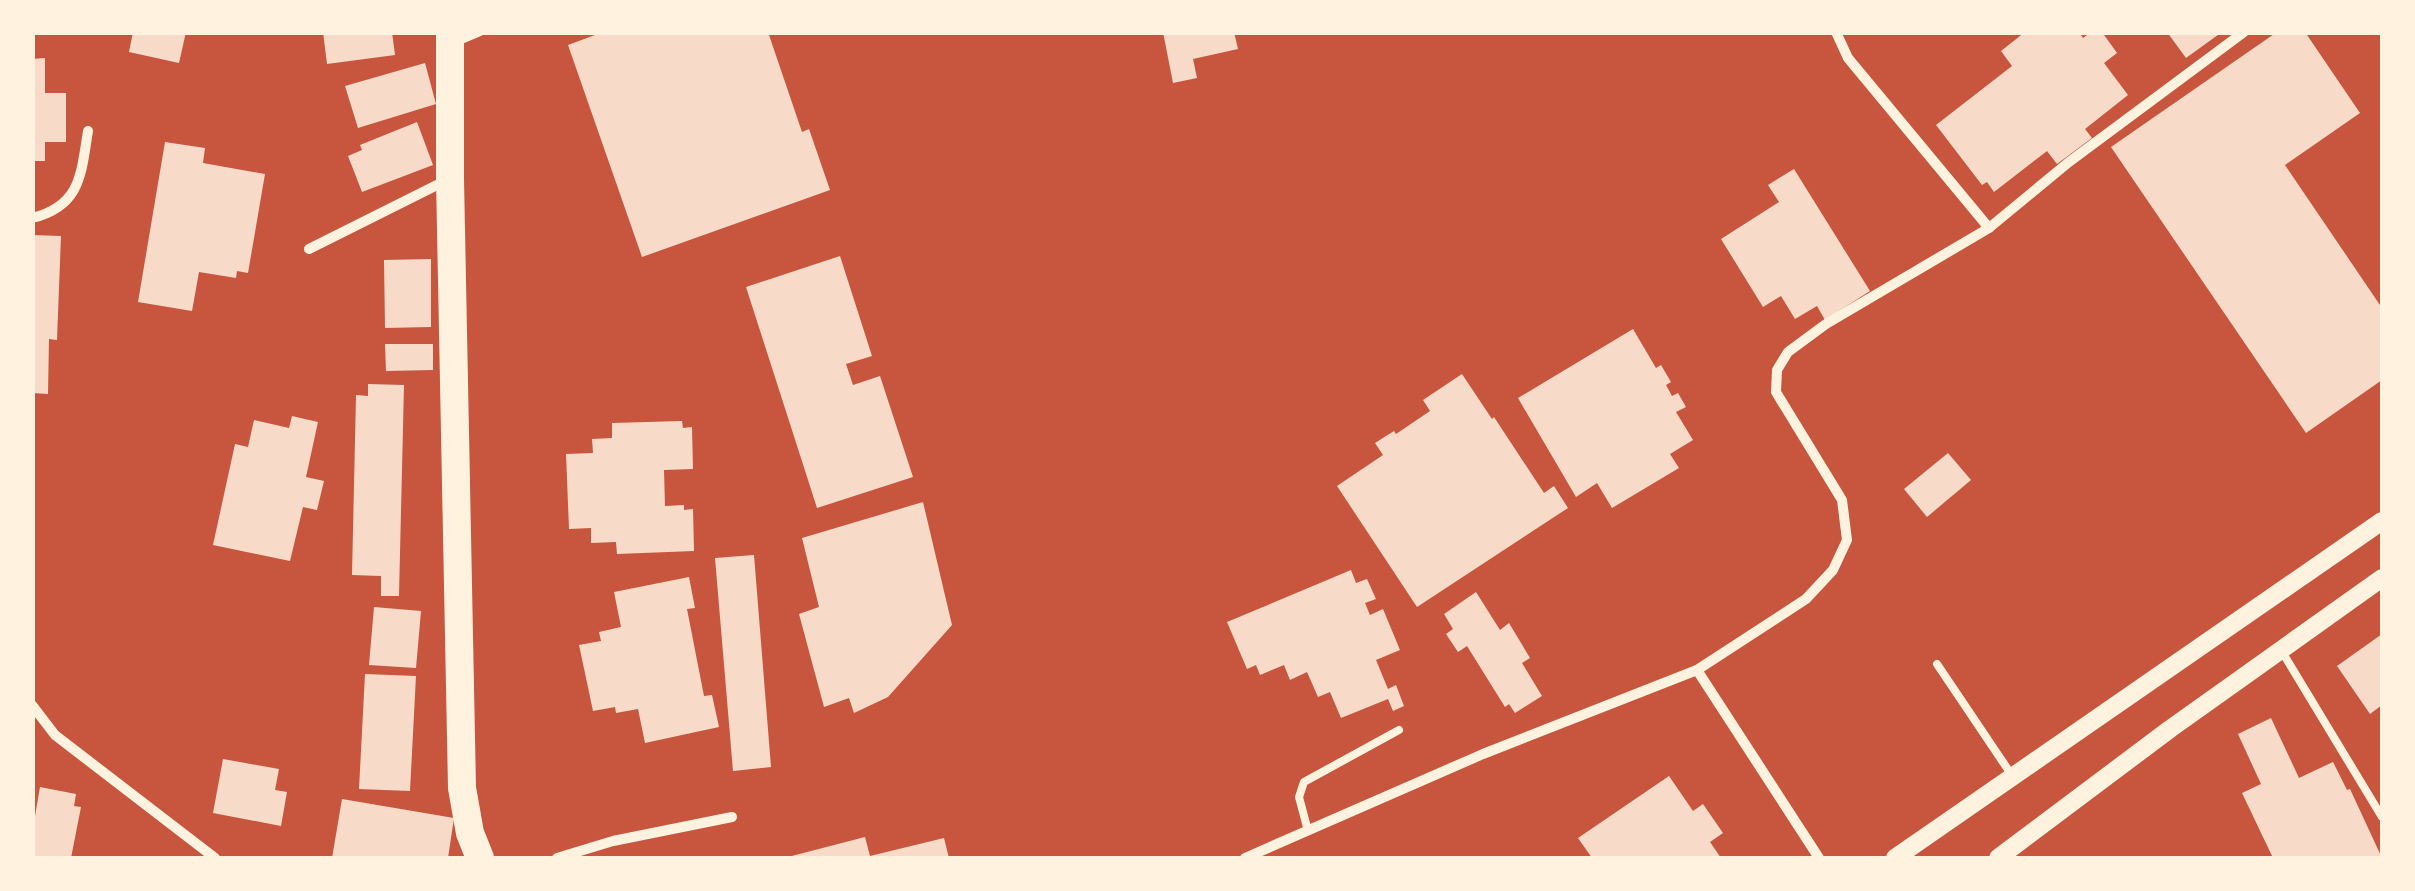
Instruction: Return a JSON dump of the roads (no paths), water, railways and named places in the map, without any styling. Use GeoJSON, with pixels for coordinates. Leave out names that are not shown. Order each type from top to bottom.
{"type":"FeatureCollection","features":[{"type":"Feature","properties":{"kind":"highway"},"geometry":{"type":"LineString","coordinates":[[450,38],[462,788],[470,833],[480,858]]}},
{"type":"Feature","properties":{"kind":"street"},"geometry":{"type":"LineString","coordinates":[[1836,32],[1848,58],[1989,228]]}},
{"type":"Feature","properties":{"kind":"street"},"geometry":{"type":"LineString","coordinates":[[1245,858],[1484,754],[1697,670],[1806,599],[1833,570],[1848,540],[1842,500],[1776,392],[1777,370],[1788,352],[1826,324],[1989,228],[2069,162],[2244,32]]}},
{"type":"Feature","properties":{"kind":"street"},"geometry":{"type":"LineString","coordinates":[[32,218],[50,214],[68,200],[80,180],[88,131]]}},
{"type":"Feature","properties":{"kind":"street"},"geometry":{"type":"LineString","coordinates":[[309,249],[450,178]]}},
{"type":"Feature","properties":{"kind":"street"},"geometry":{"type":"LineString","coordinates":[[1896,858],[2382,520]]}},
{"type":"Feature","properties":{"kind":"street"},"geometry":{"type":"LineString","coordinates":[[1998,858],[2382,578]]}},
{"type":"Feature","properties":{"kind":"street"},"geometry":{"type":"LineString","coordinates":[[1697,670],[1819,858]]}},
{"type":"Feature","properties":{"kind":"street"},"geometry":{"type":"LineString","coordinates":[[32,705],[55,735],[214,858]]}},
{"type":"Feature","properties":{"kind":"street"},"geometry":{"type":"LineString","coordinates":[[556,858],[614,841],[732,817]]}},
{"type":"Feature","properties":{"kind":"lane"},"geometry":{"type":"LineString","coordinates":[[450,38],[480,32]]}},
{"type":"Feature","properties":{"kind":"lane"},"geometry":{"type":"LineString","coordinates":[[2281,650],[2382,817]]}},
{"type":"Feature","properties":{"kind":"lane"},"geometry":{"type":"LineString","coordinates":[[1936,664],[2013,778]]}},
{"type":"Feature","properties":{"kind":"lane"},"geometry":{"type":"LineString","coordinates":[[1308,831],[1299,797],[1304,782],[1398,730]]}}]}
